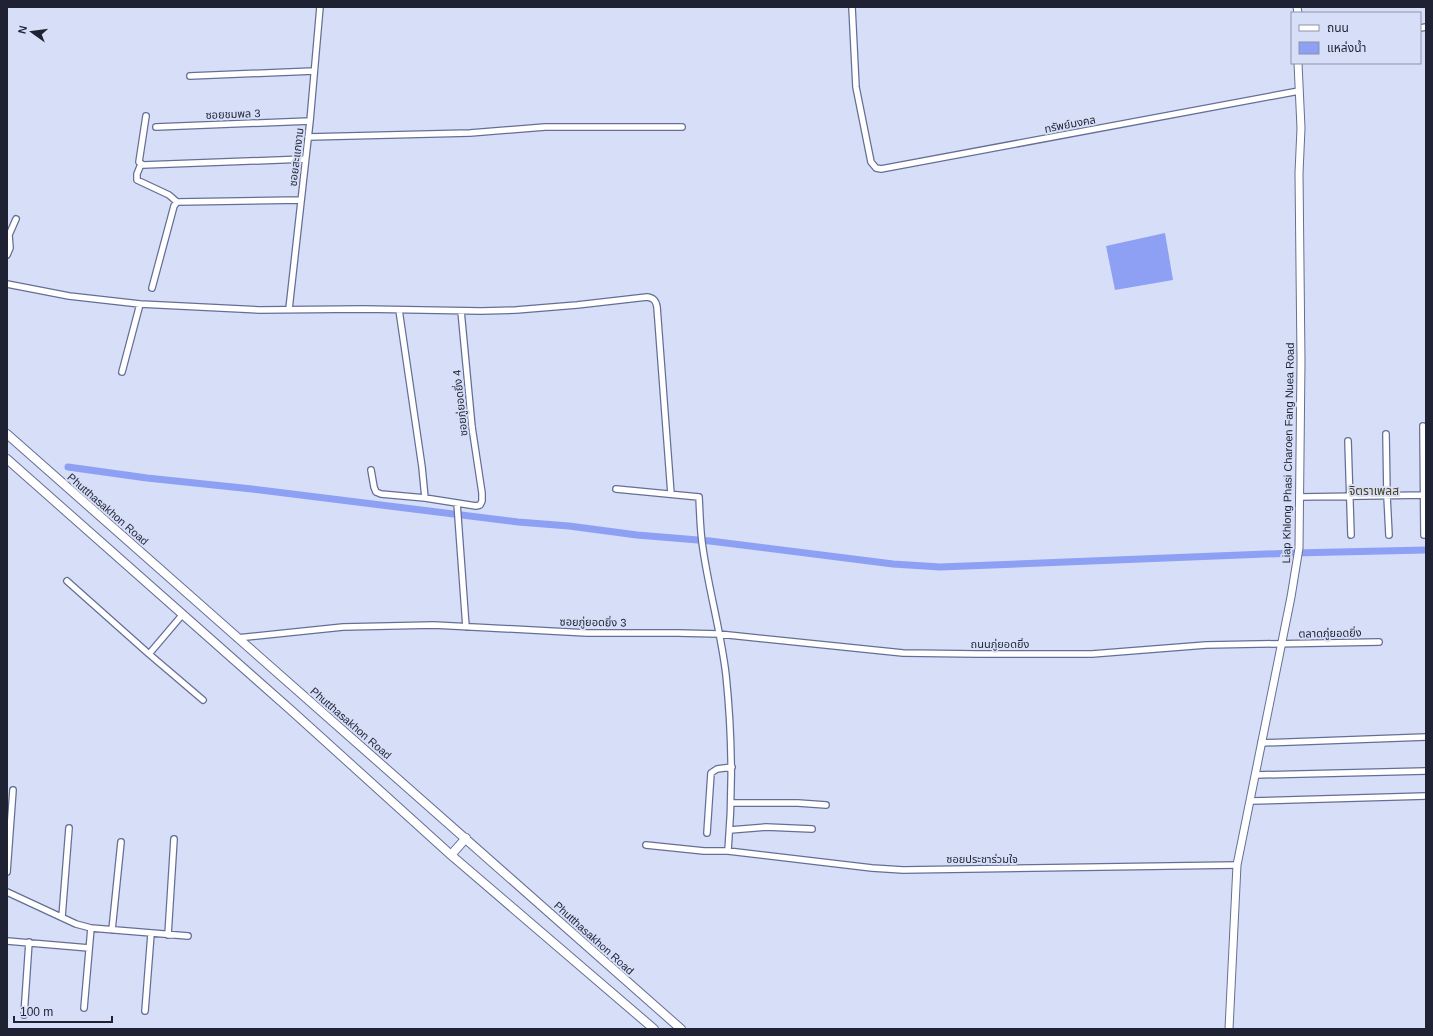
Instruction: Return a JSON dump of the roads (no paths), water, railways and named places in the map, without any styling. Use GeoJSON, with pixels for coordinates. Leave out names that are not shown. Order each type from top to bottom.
{"type":"FeatureCollection","features":[{"type":"Feature","properties":{"kind":"main road","name":"Liap Khlong Phasi Charoen Fang Nuea Road"},"geometry":{"type":"LineString","coordinates":[[1229,1029],[1237,865],[1299,548],[1301,361],[1299,173],[1301,128],[1298,64]]}},
{"type":"Feature","properties":{"kind":"main road","name":"Phutthasakhon Road"},"geometry":{"type":"LineString","coordinates":[[7,434],[681,1029]]}},
{"type":"Feature","properties":{"kind":"main road"},"geometry":{"type":"LineString","coordinates":[[7,459],[320,735],[451,854],[654,1029]]}},
{"type":"Feature","properties":{"kind":"main road"},"geometry":{"type":"LineString","coordinates":[[451,854],[466,838]]}},
{"type":"Feature","properties":{"kind":"street","name":"ซอยสะแกงาม"},"geometry":{"type":"LineString","coordinates":[[290,309],[310,121],[320,7]]}},
{"type":"Feature","properties":{"kind":"street","name":"ทรัพย์มงคล"},"geometry":{"type":"LineString","coordinates":[[852,7],[856,87],[871,162],[876,168],[881,169],[888,169],[1299,91]]}},
{"type":"Feature","properties":{"kind":"street"},"geometry":{"type":"LineString","coordinates":[[190,76],[314,71]]}},
{"type":"Feature","properties":{"kind":"street"},"geometry":{"type":"LineString","coordinates":[[146,116],[139,162],[141,164],[137,174],[137,180],[169,195],[177,202],[301,200]]}},
{"type":"Feature","properties":{"kind":"street","name":"ซอยชมพล 3"},"geometry":{"type":"LineString","coordinates":[[156,127],[310,121]]}},
{"type":"Feature","properties":{"kind":"street"},"geometry":{"type":"LineString","coordinates":[[308,137],[470,132],[552,126],[682,127]]}},
{"type":"Feature","properties":{"kind":"street"},"geometry":{"type":"LineString","coordinates":[[141,164],[305,159]]}},
{"type":"Feature","properties":{"kind":"street"},"geometry":{"type":"LineString","coordinates":[[152,288],[174,206],[177,202]]}},
{"type":"Feature","properties":{"kind":"street"},"geometry":{"type":"LineString","coordinates":[[7,255],[10,248],[8,235],[10,226],[16,219]]}},
{"type":"Feature","properties":{"kind":"street"},"geometry":{"type":"LineString","coordinates":[[7,284],[69,296],[140,304],[244,309],[461,311],[516,310],[647,297],[652,298],[656,302],[657,307],[671,494]]}},
{"type":"Feature","properties":{"kind":"street"},"geometry":{"type":"LineString","coordinates":[[122,372],[140,304]]}},
{"type":"Feature","properties":{"kind":"street"},"geometry":{"type":"LineString","coordinates":[[399,310],[422,467],[425,498]]}},
{"type":"Feature","properties":{"kind":"street","name":"ซอยภู่ยอดยิ่ง 4"},"geometry":{"type":"LineString","coordinates":[[458,503],[476,506],[480,505],[482,493],[472,427],[461,311]]}},
{"type":"Feature","properties":{"kind":"street"},"geometry":{"type":"LineString","coordinates":[[1423,426],[1424,535]]}},
{"type":"Feature","properties":{"kind":"street"},"geometry":{"type":"LineString","coordinates":[[1386,434],[1389,535]]}},
{"type":"Feature","properties":{"kind":"street"},"geometry":{"type":"LineString","coordinates":[[1348,441],[1351,535]]}},
{"type":"Feature","properties":{"kind":"street"},"geometry":{"type":"LineString","coordinates":[[371,470],[376,492],[381,494],[458,503],[466,627]]}},
{"type":"Feature","properties":{"kind":"street"},"geometry":{"type":"LineString","coordinates":[[616,489],[699,497],[702,547],[726,674],[732,767],[732,803],[728,851]]}},
{"type":"Feature","properties":{"kind":"street"},"geometry":{"type":"LineString","coordinates":[[1300,497],[1424,495]]}},
{"type":"Feature","properties":{"kind":"street"},"geometry":{"type":"LineString","coordinates":[[67,581],[203,700]]}},
{"type":"Feature","properties":{"kind":"street"},"geometry":{"type":"LineString","coordinates":[[149,654],[182,614]]}},
{"type":"Feature","properties":{"kind":"street","name":"ซอยภู่ยอดยิ่ง 3"},"geometry":{"type":"LineString","coordinates":[[237,638],[343,627],[395,625],[580,632],[719,634]]}},
{"type":"Feature","properties":{"kind":"street","name":"ถนนภู่ยอดยิ่ง"},"geometry":{"type":"LineString","coordinates":[[719,634],[903,653],[1092,654],[1206,645],[1281,644]]}},
{"type":"Feature","properties":{"kind":"street","name":"ตลาดภู่ยอดยิ่ง"},"geometry":{"type":"LineString","coordinates":[[1281,644],[1378,642]]}},
{"type":"Feature","properties":{"kind":"street"},"geometry":{"type":"LineString","coordinates":[[1262,743],[1426,737]]}},
{"type":"Feature","properties":{"kind":"street"},"geometry":{"type":"LineString","coordinates":[[706,833],[711,774],[717,769],[732,767]]}},
{"type":"Feature","properties":{"kind":"street"},"geometry":{"type":"LineString","coordinates":[[1255,775],[1426,771]]}},
{"type":"Feature","properties":{"kind":"street"},"geometry":{"type":"LineString","coordinates":[[7,872],[13,790]]}},
{"type":"Feature","properties":{"kind":"street"},"geometry":{"type":"LineString","coordinates":[[1250,801],[1426,796]]}},
{"type":"Feature","properties":{"kind":"street"},"geometry":{"type":"LineString","coordinates":[[732,803],[798,803],[826,805]]}},
{"type":"Feature","properties":{"kind":"street"},"geometry":{"type":"LineString","coordinates":[[730,830],[766,827],[812,829]]}},
{"type":"Feature","properties":{"kind":"street"},"geometry":{"type":"LineString","coordinates":[[62,917],[69,828]]}},
{"type":"Feature","properties":{"kind":"street"},"geometry":{"type":"LineString","coordinates":[[168,935],[174,839]]}},
{"type":"Feature","properties":{"kind":"street"},"geometry":{"type":"LineString","coordinates":[[112,930],[121,842]]}},
{"type":"Feature","properties":{"kind":"street","name":"ซอยประชาร่วมใจ"},"geometry":{"type":"LineString","coordinates":[[646,845],[704,851],[728,851],[869,868],[903,870],[1237,865]]}},
{"type":"Feature","properties":{"kind":"street"},"geometry":{"type":"LineString","coordinates":[[7,892],[76,924],[91,928],[188,936]]}},
{"type":"Feature","properties":{"kind":"street"},"geometry":{"type":"LineString","coordinates":[[84,1008],[91,928]]}},
{"type":"Feature","properties":{"kind":"street"},"geometry":{"type":"LineString","coordinates":[[146,1011],[151,934]]}},
{"type":"Feature","properties":{"kind":"street"},"geometry":{"type":"LineString","coordinates":[[7,941],[89,948]]}},
{"type":"Feature","properties":{"kind":"street"},"geometry":{"type":"LineString","coordinates":[[24,1015],[29,942]]}},
{"type":"Feature","properties":{"kind":"water"},"geometry":{"type":"Polygon","coordinates":[[[1165,233],[1173,280],[1115,290],[1106,246],[1165,233]]]}},
{"type":"Feature","properties":{"kind":"waterway"},"geometry":{"type":"LineString","coordinates":[[68,467],[147,478],[252,489],[518,522],[569,526],[637,535],[710,541],[893,564],[940,567],[1294,553],[1426,550]]}},
{"type":"Feature","properties":{"kind":"district","name":"จิตราเพลส"},"geometry":{"type":"Point","coordinates":[1374,491]}}]}
